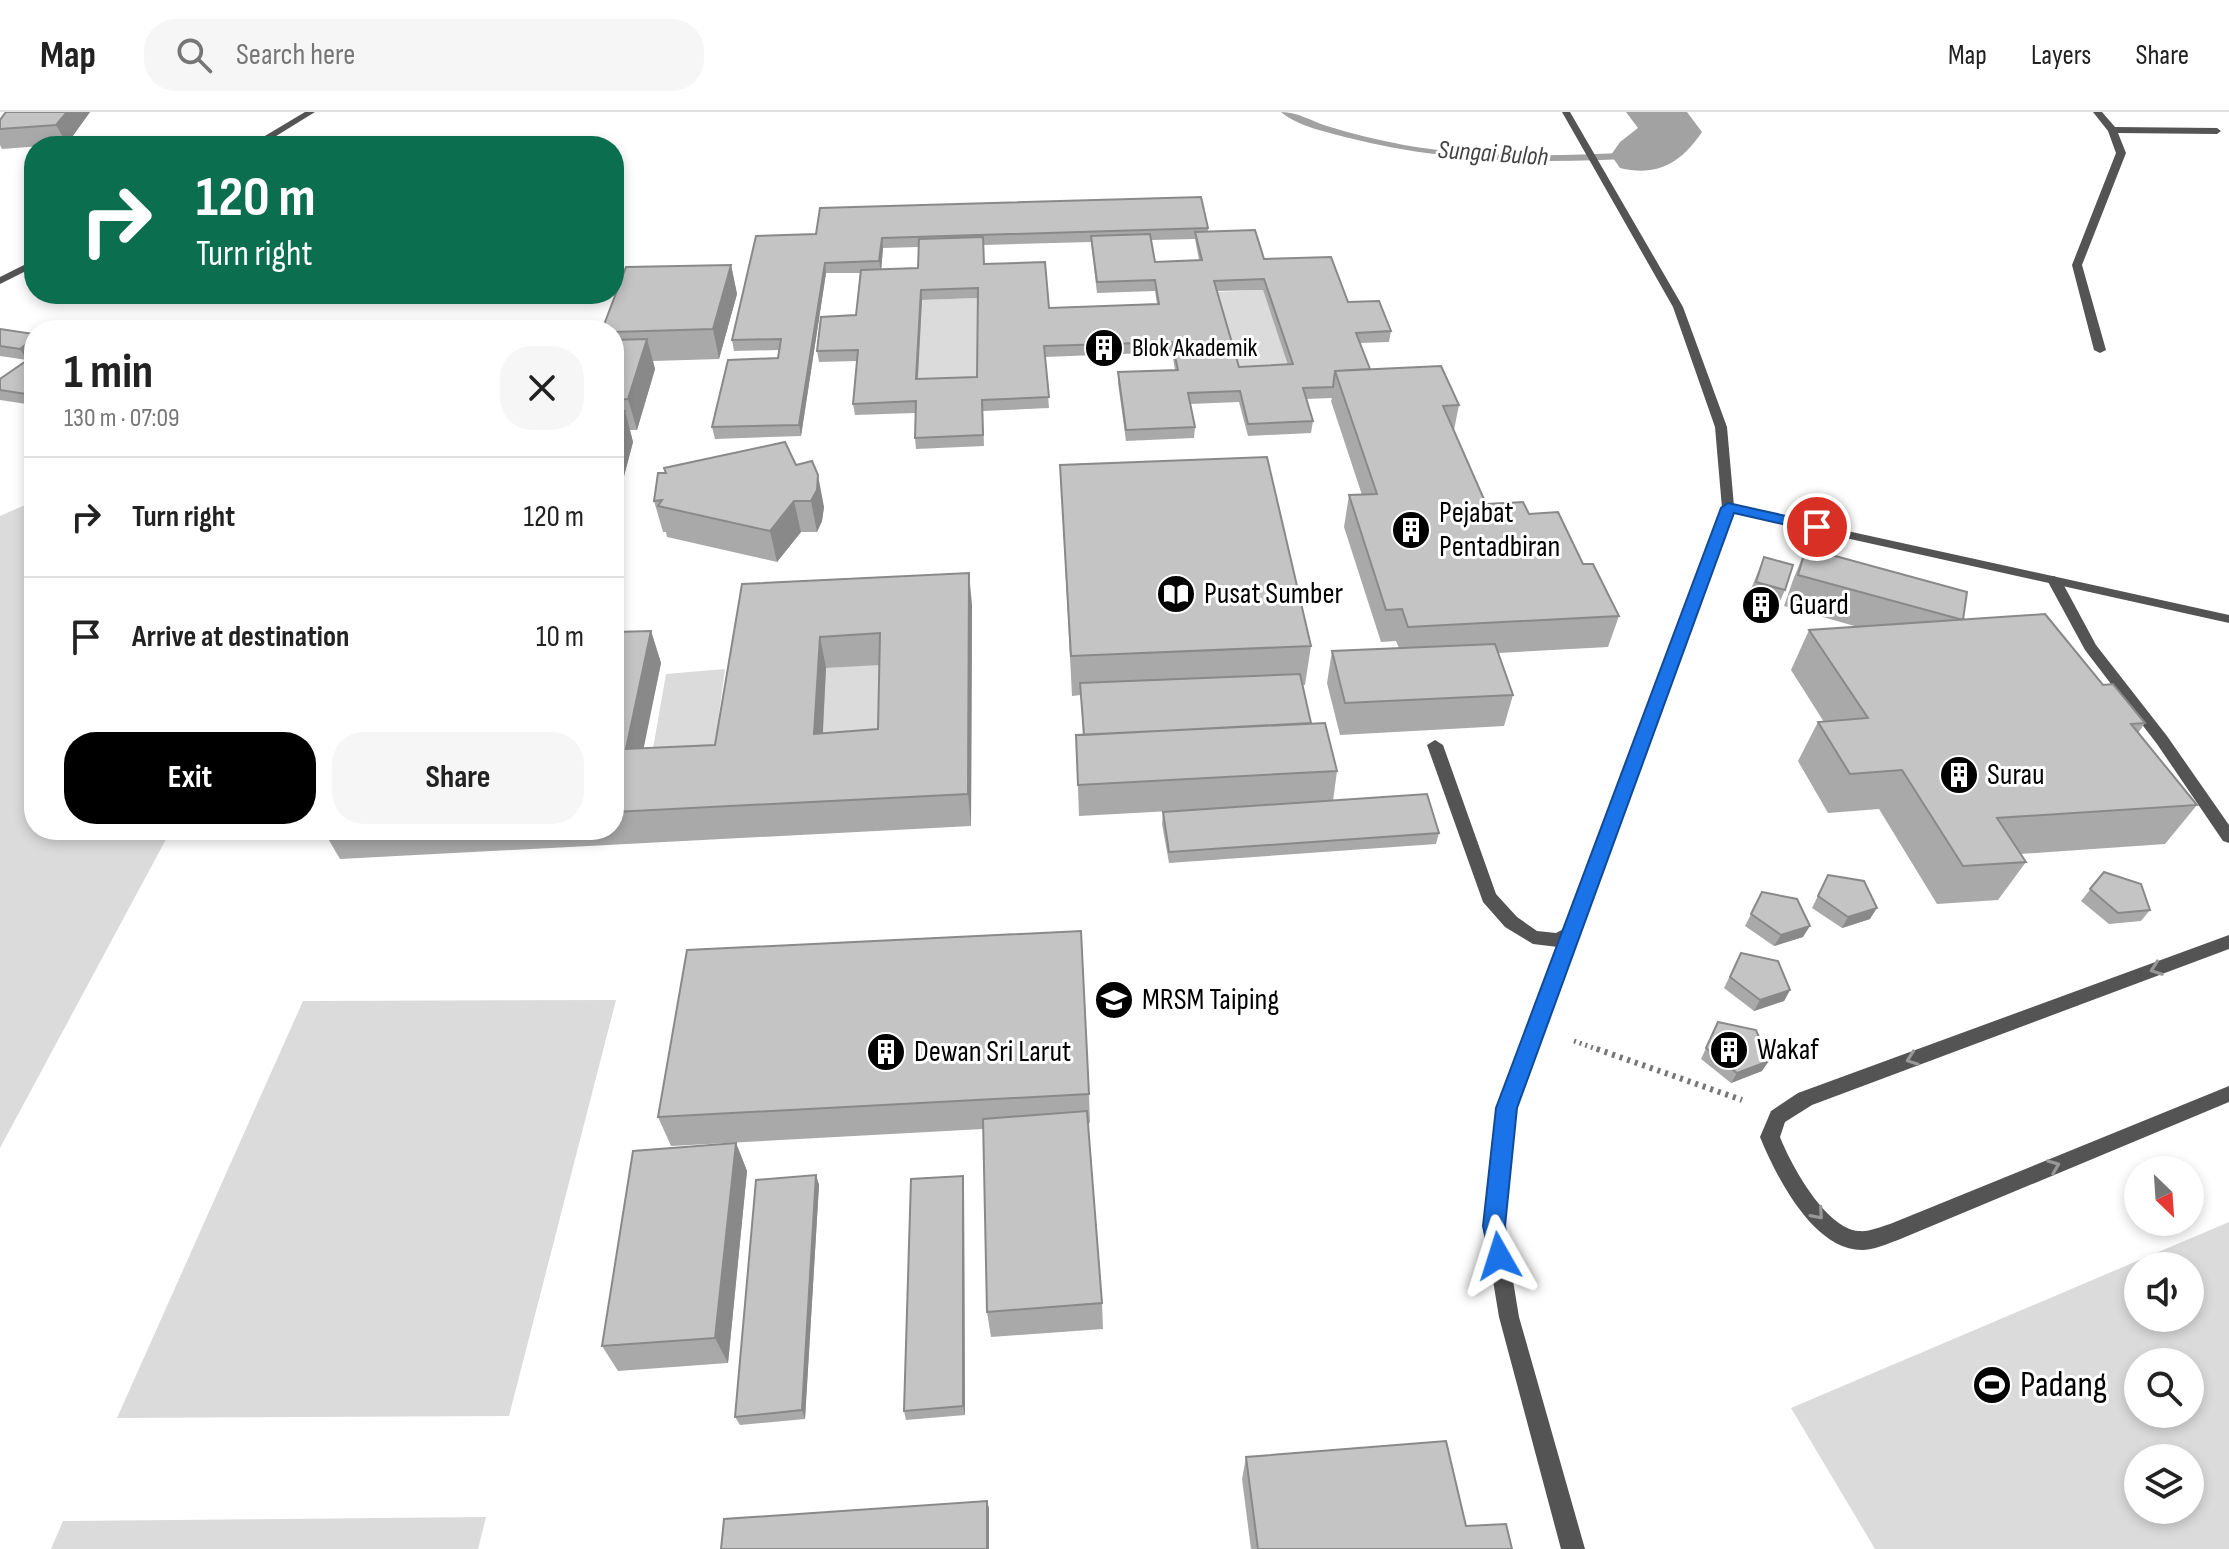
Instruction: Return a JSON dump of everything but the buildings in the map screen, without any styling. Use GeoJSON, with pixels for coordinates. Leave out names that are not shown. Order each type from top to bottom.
{"type":"FeatureCollection","features":[{"type":"Feature","properties":{"kind":"street"},"geometry":{"type":"LineString","coordinates":[[270,136],[311,112]]}},
{"type":"Feature","properties":{"kind":"street"},"geometry":{"type":"LineString","coordinates":[[1566,112],[1678,307],[1721,427],[1728,508],[1506,1108],[1494,1226],[1509,1317],[1573,1549]]}},
{"type":"Feature","properties":{"kind":"street"},"geometry":{"type":"LineString","coordinates":[[2097,112],[2112,130],[2121,153],[2077,265],[2100,350]]}},
{"type":"Feature","properties":{"kind":"street"},"geometry":{"type":"LineString","coordinates":[[2112,130],[2217,131]]}},
{"type":"Feature","properties":{"kind":"street"},"geometry":{"type":"LineString","coordinates":[[0,281],[24,268]]}},
{"type":"Feature","properties":{"kind":"street"},"geometry":{"type":"LineString","coordinates":[[1728,508],[2229,619]]}},
{"type":"Feature","properties":{"kind":"street"},"geometry":{"type":"LineString","coordinates":[[2054,580],[2090,647],[2162,740],[2229,837]]}},
{"type":"Feature","properties":{"kind":"street"},"geometry":{"type":"LineString","coordinates":[[1435,745],[1489,897],[1511,922],[1533,937],[1558,940],[1571,932]]}},
{"type":"Feature","properties":{"kind":"street"},"geometry":{"type":"LineString","coordinates":[[2229,942],[1805,1099],[1778,1117],[1770,1137],[1779,1164],[1834,1232],[1860,1241],[1891,1233],[2229,1094]]}},
{"type":"Feature","properties":{"kind":"path"},"geometry":{"type":"LineString","coordinates":[[1535,1027],[1721,1091],[1778,1117]]}},
{"type":"Feature","properties":{"kind":"shaded area"},"geometry":{"type":"Polygon","coordinates":[[[1263,290],[1292,375],[1238,378],[1214,292],[1263,290]]]}},
{"type":"Feature","properties":{"kind":"shaded area"},"geometry":{"type":"Polygon","coordinates":[[[978,298],[978,388],[917,390],[922,300],[978,298]]]}},
{"type":"Feature","properties":{"kind":"shaded area"},"geometry":{"type":"Polygon","coordinates":[[[24,505],[24,840],[166,840],[0,1148],[0,516],[24,505]]]}},
{"type":"Feature","properties":{"kind":"shaded area"},"geometry":{"type":"Polygon","coordinates":[[[885,664],[884,760],[821,765],[826,668],[885,664]]]}},
{"type":"Feature","properties":{"kind":"shaded area"},"geometry":{"type":"Polygon","coordinates":[[[725,669],[712,767],[649,771],[666,674],[725,669]]]}},
{"type":"Feature","properties":{"kind":"shaded area"},"geometry":{"type":"Polygon","coordinates":[[[616,1000],[509,1416],[117,1418],[303,1001],[616,1000]]]}},
{"type":"Feature","properties":{"kind":"shaded area","name":"Padang"},"geometry":{"type":"Polygon","coordinates":[[[2229,1222],[2229,1549],[1875,1549],[1791,1408],[2124,1267],[2124,1332],[2204,1332],[2204,1252],[2158,1252],[2196,1236],[2204,1236],[2204,1233],[2229,1222]]]}},
{"type":"Feature","properties":{"kind":"shaded area"},"geometry":{"type":"Polygon","coordinates":[[[486,1517],[478,1549],[51,1549],[63,1521],[486,1517]]]}},
{"type":"Feature","properties":{"kind":"waterway","name":"Sungai Buloh"},"geometry":{"type":"LineString","coordinates":[[1286,112],[1325,128],[1386,144],[1459,156],[1531,159],[1642,155]]}},
{"type":"Feature","properties":{"kind":"waterway","name":"Sungai Buloh"},"geometry":{"type":"LineString","coordinates":[[1642,155],[1672,132],[1656,112]]}},
{"type":"Feature","properties":{"kind":"place","name":"Blok Akademik"},"geometry":{"type":"Point","coordinates":[1104,348]}},
{"type":"Feature","properties":{"kind":"place","name":"Pejabat Pentadbiran"},"geometry":{"type":"Point","coordinates":[1411,530]}},
{"type":"Feature","properties":{"kind":"place","name":"Pusat Sumber"},"geometry":{"type":"Point","coordinates":[1176,594]}},
{"type":"Feature","properties":{"kind":"place","name":"Guard"},"geometry":{"type":"Point","coordinates":[1761,605]}},
{"type":"Feature","properties":{"kind":"place","name":"Surau"},"geometry":{"type":"Point","coordinates":[1959,775]}},
{"type":"Feature","properties":{"kind":"place","name":"MRSM Taiping"},"geometry":{"type":"Point","coordinates":[1114,1000]}},
{"type":"Feature","properties":{"kind":"place","name":"Wakaf"},"geometry":{"type":"Point","coordinates":[1729,1050]}},
{"type":"Feature","properties":{"kind":"place","name":"Dewan Sri Larut"},"geometry":{"type":"Point","coordinates":[886,1052]}},
{"type":"Feature","properties":{"kind":"place","name":"Padang"},"geometry":{"type":"Point","coordinates":[1992,1385]}},
{"type":"Feature","properties":{"kind":"route"},"geometry":{"type":"LineString","coordinates":[[1499,1256],[1494,1226],[1506,1108],[1728,508],[1817,527]]}}]}
